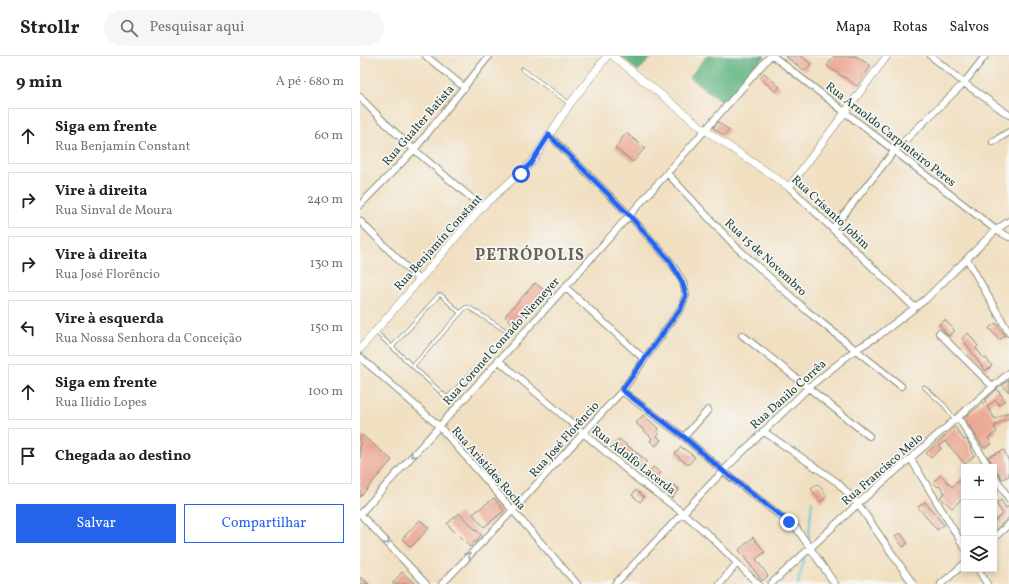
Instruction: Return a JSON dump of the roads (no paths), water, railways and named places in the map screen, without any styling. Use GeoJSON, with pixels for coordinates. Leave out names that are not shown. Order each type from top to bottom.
{"type":"FeatureCollection","features":[{"type":"Feature","properties":{"kind":"street"},"geometry":{"type":"LineString","coordinates":[[426,56],[465,88]]}},
{"type":"Feature","properties":{"kind":"street","name":"Rua Gualter Batista"},"geometry":{"type":"LineString","coordinates":[[360,205],[414,150],[489,56]]}},
{"type":"Feature","properties":{"kind":"street","name":"Rua Benjamín Constant"},"geometry":{"type":"LineString","coordinates":[[360,349],[482,207],[521,174],[531,163],[570,104],[607,56]]}},
{"type":"Feature","properties":{"kind":"street","name":"Rua Crisanto Jobim"},"geometry":{"type":"LineString","coordinates":[[612,56],[705,130],[789,186],[914,307]]}},
{"type":"Feature","properties":{"kind":"street","name":"Rua Coronel Conrado Niemeyer"},"geometry":{"type":"LineString","coordinates":[[360,514],[668,174],[770,56]]}},
{"type":"Feature","properties":{"kind":"street","name":"Rua Arnoldo Carpinteiro Peres"},"geometry":{"type":"LineString","coordinates":[[773,56],[996,230],[1009,237]]}},
{"type":"Feature","properties":{"kind":"street"},"geometry":{"type":"LineString","coordinates":[[789,186],[846,113],[887,56]]}},
{"type":"Feature","properties":{"kind":"street"},"geometry":{"type":"LineString","coordinates":[[931,56],[964,83],[1009,115]]}},
{"type":"Feature","properties":{"kind":"street"},"geometry":{"type":"LineString","coordinates":[[833,228],[895,150],[964,83],[985,56]]}},
{"type":"Feature","properties":{"kind":"street"},"geometry":{"type":"LineString","coordinates":[[360,97],[382,121],[414,150],[482,207]]}},
{"type":"Feature","properties":{"kind":"street"},"geometry":{"type":"LineString","coordinates":[[993,142],[1009,132]]}},
{"type":"Feature","properties":{"kind":"street"},"geometry":{"type":"LineString","coordinates":[[549,135],[630,216]]}},
{"type":"Feature","properties":{"kind":"street","name":"Rua 15 de Novembro"},"geometry":{"type":"LineString","coordinates":[[668,174],[735,246],[807,311],[901,386]]}},
{"type":"Feature","properties":{"kind":"street","name":"Rua José Florêncio"},"geometry":{"type":"LineString","coordinates":[[442,584],[512,511],[622,390],[681,308],[686,295],[682,282],[670,261],[630,216]]}},
{"type":"Feature","properties":{"kind":"street"},"geometry":{"type":"LineString","coordinates":[[360,221],[418,280]]}},
{"type":"Feature","properties":{"kind":"street","name":"Rua Danilo Corrêa"},"geometry":{"type":"LineString","coordinates":[[615,584],[723,471],[808,388],[855,350],[878,336],[938,289],[996,230],[1009,222]]}},
{"type":"Feature","properties":{"kind":"street"},"geometry":{"type":"LineString","coordinates":[[967,259],[1009,333]]}},
{"type":"Feature","properties":{"kind":"street"},"geometry":{"type":"LineString","coordinates":[[565,287],[644,359]]}},
{"type":"Feature","properties":{"kind":"street"},"geometry":{"type":"LineString","coordinates":[[939,333],[993,387]]}},
{"type":"Feature","properties":{"kind":"street"},"geometry":{"type":"LineString","coordinates":[[742,335],[869,436]]}},
{"type":"Feature","properties":{"kind":"street","name":"Rua Aristides Rocha"},"geometry":{"type":"LineString","coordinates":[[360,357],[439,426],[577,584]]}},
{"type":"Feature","properties":{"kind":"street","name":"Rua Adolfo Lacerda"},"geometry":{"type":"LineString","coordinates":[[498,360],[583,434],[710,536],[755,583]]}},
{"type":"Feature","properties":{"kind":"street","name":"Rua Francisco Melo"},"geometry":{"type":"LineString","coordinates":[[771,584],[858,504],[1009,373]]}},
{"type":"Feature","properties":{"kind":"street"},"geometry":{"type":"LineString","coordinates":[[622,390],[684,437],[723,471],[789,522],[811,547],[835,584]]}},
{"type":"Feature","properties":{"kind":"street"},"geometry":{"type":"LineString","coordinates":[[684,437],[708,410]]}},
{"type":"Feature","properties":{"kind":"street"},"geometry":{"type":"LineString","coordinates":[[956,418],[987,464]]}},
{"type":"Feature","properties":{"kind":"street"},"geometry":{"type":"LineString","coordinates":[[764,431],[837,482],[858,504],[913,584]]}},
{"type":"Feature","properties":{"kind":"street"},"geometry":{"type":"LineString","coordinates":[[911,459],[961,542]]}},
{"type":"Feature","properties":{"kind":"street"},"geometry":{"type":"LineString","coordinates":[[997,480],[1009,499]]}},
{"type":"Feature","properties":{"kind":"street"},"geometry":{"type":"LineString","coordinates":[[360,514],[426,584]]}},
{"type":"Feature","properties":{"kind":"street"},"geometry":{"type":"LineString","coordinates":[[996,536],[1009,524]]}},
{"type":"Feature","properties":{"kind":"street"},"geometry":{"type":"LineString","coordinates":[[720,584],[737,564]]}},
{"type":"Feature","properties":{"kind":"street"},"geometry":{"type":"LineString","coordinates":[[941,584],[961,567]]}},
{"type":"Feature","properties":{"kind":"street"},"geometry":{"type":"LineString","coordinates":[[980,572],[987,584]]}},
{"type":"Feature","properties":{"kind":"lane"},"geometry":{"type":"LineString","coordinates":[[522,69],[570,104]]}},
{"type":"Feature","properties":{"kind":"lane"},"geometry":{"type":"LineString","coordinates":[[392,347],[439,295],[441,295],[460,313]]}},
{"type":"Feature","properties":{"kind":"lane"},"geometry":{"type":"LineString","coordinates":[[375,331],[413,366],[448,397],[508,335],[506,330],[471,307],[465,308],[413,366]]}},
{"type":"Feature","properties":{"kind":"lane"},"geometry":{"type":"LineString","coordinates":[[924,387],[956,418]]}},
{"type":"Feature","properties":{"kind":"waterway","name":"PETRÓPOLIS"},"geometry":{"type":"LineString","coordinates":[[808,543],[812,501]]}},
{"type":"Feature","properties":{"kind":"waterway","name":"PETRÓPOLIS"},"geometry":{"type":"LineString","coordinates":[[798,584],[805,555]]}},
{"type":"Feature","properties":{"kind":"district","name":"PETRÓPOLIS"},"geometry":{"type":"Point","coordinates":[530,254]}}]}
